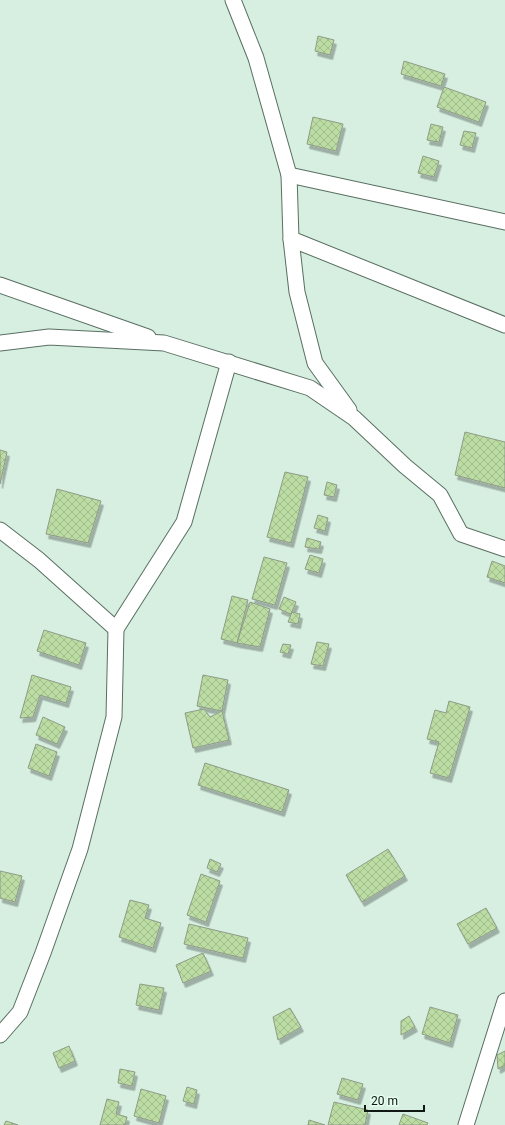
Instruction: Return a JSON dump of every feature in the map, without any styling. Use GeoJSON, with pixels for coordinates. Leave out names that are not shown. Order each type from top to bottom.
{"type":"FeatureCollection","features":[{"type":"Feature","properties":{"kind":"street"},"geometry":{"type":"LineString","coordinates":[[233,0],[256,58],[289,175],[291,239],[297,292],[315,363],[354,418]]}},
{"type":"Feature","properties":{"kind":"street"},"geometry":{"type":"LineString","coordinates":[[289,175],[505,222]]}},
{"type":"Feature","properties":{"kind":"street"},"geometry":{"type":"LineString","coordinates":[[291,239],[505,325]]}},
{"type":"Feature","properties":{"kind":"street"},"geometry":{"type":"LineString","coordinates":[[0,285],[164,343],[310,388],[354,418],[405,466],[440,495],[461,534],[505,549]]}},
{"type":"Feature","properties":{"kind":"street"},"geometry":{"type":"LineString","coordinates":[[0,343],[49,338],[164,343]]}},
{"type":"Feature","properties":{"kind":"street"},"geometry":{"type":"LineString","coordinates":[[0,1035],[20,1012],[44,953],[80,849],[114,717],[116,629],[184,522],[229,362]]}},
{"type":"Feature","properties":{"kind":"street"},"geometry":{"type":"LineString","coordinates":[[0,530],[39,560],[116,629]]}},
{"type":"Feature","properties":{"kind":"street"},"geometry":{"type":"LineString","coordinates":[[466,1125],[505,1000]]}},
{"type":"Feature","properties":{"kind":"building"},"geometry":{"type":"Polygon","coordinates":[[[318,36],[334,40],[330,55],[315,51],[318,36]]]}},
{"type":"Feature","properties":{"kind":"building"},"geometry":{"type":"Polygon","coordinates":[[[404,61],[445,74],[441,86],[401,74],[404,61]]]}},
{"type":"Feature","properties":{"kind":"building"},"geometry":{"type":"Polygon","coordinates":[[[444,87],[486,102],[479,122],[437,107],[444,87]]]}},
{"type":"Feature","properties":{"kind":"building"},"geometry":{"type":"Polygon","coordinates":[[[313,117],[343,124],[336,151],[307,144],[313,117]]]}},
{"type":"Feature","properties":{"kind":"building"},"geometry":{"type":"Polygon","coordinates":[[[431,124],[443,127],[439,142],[427,140],[431,124]]]}},
{"type":"Feature","properties":{"kind":"building"},"geometry":{"type":"Polygon","coordinates":[[[464,131],[476,133],[472,148],[460,145],[464,131]]]}},
{"type":"Feature","properties":{"kind":"building"},"geometry":{"type":"Polygon","coordinates":[[[423,156],[439,161],[434,177],[418,173],[423,156]]]}},
{"type":"Feature","properties":{"kind":"building"},"geometry":{"type":"Polygon","coordinates":[[[465,432],[505,442],[505,488],[455,475],[465,432]]]}},
{"type":"Feature","properties":{"kind":"building"},"geometry":{"type":"Polygon","coordinates":[[[0,450],[7,452],[0,484],[0,450]]]}},
{"type":"Feature","properties":{"kind":"building"},"geometry":{"type":"Polygon","coordinates":[[[285,472],[308,477],[291,543],[267,537],[285,472]]]}},
{"type":"Feature","properties":{"kind":"building"},"geometry":{"type":"Polygon","coordinates":[[[327,482],[337,485],[334,497],[324,495],[327,482]]]}},
{"type":"Feature","properties":{"kind":"building"},"geometry":{"type":"Polygon","coordinates":[[[57,489],[101,501],[88,543],[46,534],[57,489]]]}},
{"type":"Feature","properties":{"kind":"building"},"geometry":{"type":"Polygon","coordinates":[[[318,515],[328,518],[325,531],[314,528],[318,515]]]}},
{"type":"Feature","properties":{"kind":"building"},"geometry":{"type":"Polygon","coordinates":[[[307,538],[321,542],[319,549],[305,547],[307,538]]]}},
{"type":"Feature","properties":{"kind":"building"},"geometry":{"type":"Polygon","coordinates":[[[310,555],[323,559],[319,573],[305,569],[310,555]]]}},
{"type":"Feature","properties":{"kind":"building"},"geometry":{"type":"Polygon","coordinates":[[[264,557],[287,563],[275,605],[252,599],[264,557]]]}},
{"type":"Feature","properties":{"kind":"building"},"geometry":{"type":"Polygon","coordinates":[[[492,561],[505,566],[505,583],[487,577],[492,561]]]}},
{"type":"Feature","properties":{"kind":"building"},"geometry":{"type":"Polygon","coordinates":[[[232,596],[248,600],[237,643],[221,639],[232,596]]]}},
{"type":"Feature","properties":{"kind":"building"},"geometry":{"type":"Polygon","coordinates":[[[284,597],[296,602],[291,614],[279,609],[284,597]]]}},
{"type":"Feature","properties":{"kind":"building"},"geometry":{"type":"Polygon","coordinates":[[[250,602],[270,609],[260,647],[237,643],[250,602]]]}},
{"type":"Feature","properties":{"kind":"building"},"geometry":{"type":"Polygon","coordinates":[[[292,612],[300,614],[298,624],[288,622],[292,612]]]}},
{"type":"Feature","properties":{"kind":"building"},"geometry":{"type":"Polygon","coordinates":[[[44,630],[86,643],[79,665],[37,651],[44,630]]]}},
{"type":"Feature","properties":{"kind":"building"},"geometry":{"type":"Polygon","coordinates":[[[317,642],[329,644],[323,666],[311,664],[317,642]]]}},
{"type":"Feature","properties":{"kind":"building"},"geometry":{"type":"Polygon","coordinates":[[[283,644],[291,645],[288,654],[280,652],[283,644]]]}},
{"type":"Feature","properties":{"kind":"building"},"geometry":{"type":"Polygon","coordinates":[[[32,675],[71,687],[66,703],[40,695],[33,717],[20,718],[32,675]]]}},
{"type":"Feature","properties":{"kind":"building"},"geometry":{"type":"Polygon","coordinates":[[[203,675],[228,680],[222,711],[197,706],[203,675]]]}},
{"type":"Feature","properties":{"kind":"building"},"geometry":{"type":"Polygon","coordinates":[[[449,701],[470,707],[449,778],[430,773],[439,742],[427,739],[435,710],[446,713],[449,701]]]}},
{"type":"Feature","properties":{"kind":"building"},"geometry":{"type":"Polygon","coordinates":[[[204,709],[210,717],[222,711],[229,740],[193,748],[185,713],[204,709]]]}},
{"type":"Feature","properties":{"kind":"building"},"geometry":{"type":"Polygon","coordinates":[[[43,717],[65,727],[57,744],[36,735],[43,717]]]}},
{"type":"Feature","properties":{"kind":"building"},"geometry":{"type":"Polygon","coordinates":[[[36,744],[57,752],[49,776],[28,768],[36,744]]]}},
{"type":"Feature","properties":{"kind":"building"},"geometry":{"type":"Polygon","coordinates":[[[205,763],[289,790],[282,812],[198,785],[205,763]]]}},
{"type":"Feature","properties":{"kind":"building"},"geometry":{"type":"Polygon","coordinates":[[[388,849],[405,876],[362,902],[346,875],[388,849]]]}},
{"type":"Feature","properties":{"kind":"building"},"geometry":{"type":"Polygon","coordinates":[[[210,859],[221,864],[217,872],[207,868],[210,859]]]}},
{"type":"Feature","properties":{"kind":"building"},"geometry":{"type":"Polygon","coordinates":[[[0,871],[22,876],[15,902],[0,898],[0,871]]]}},
{"type":"Feature","properties":{"kind":"building"},"geometry":{"type":"Polygon","coordinates":[[[201,874],[220,881],[206,922],[187,915],[201,874]]]}},
{"type":"Feature","properties":{"kind":"building"},"geometry":{"type":"Polygon","coordinates":[[[130,900],[149,905],[145,918],[161,923],[153,948],[119,937],[130,900]]]}},
{"type":"Feature","properties":{"kind":"building"},"geometry":{"type":"Polygon","coordinates":[[[486,908],[497,928],[468,944],[457,924],[486,908]]]}},
{"type":"Feature","properties":{"kind":"building"},"geometry":{"type":"Polygon","coordinates":[[[189,924],[248,938],[243,958],[184,944],[189,924]]]}},
{"type":"Feature","properties":{"kind":"building"},"geometry":{"type":"Polygon","coordinates":[[[203,953],[211,971],[183,983],[176,965],[203,953]]]}},
{"type":"Feature","properties":{"kind":"building"},"geometry":{"type":"Polygon","coordinates":[[[140,984],[164,988],[159,1010],[136,1005],[140,984]]]}},
{"type":"Feature","properties":{"kind":"building"},"geometry":{"type":"Polygon","coordinates":[[[430,1007],[458,1015],[450,1043],[422,1034],[430,1007]]]}},
{"type":"Feature","properties":{"kind":"building"},"geometry":{"type":"Polygon","coordinates":[[[290,1008],[301,1027],[278,1040],[273,1017],[290,1008]]]}},
{"type":"Feature","properties":{"kind":"building"},"geometry":{"type":"Polygon","coordinates":[[[409,1016],[415,1027],[401,1035],[401,1021],[409,1016]]]}},
{"type":"Feature","properties":{"kind":"building"},"geometry":{"type":"Polygon","coordinates":[[[69,1046],[75,1061],[59,1068],[53,1053],[69,1046]]]}},
{"type":"Feature","properties":{"kind":"building"},"geometry":{"type":"Polygon","coordinates":[[[505,1051],[505,1065],[498,1069],[497,1055],[505,1051]]]}},
{"type":"Feature","properties":{"kind":"building"},"geometry":{"type":"Polygon","coordinates":[[[120,1069],[135,1072],[132,1086],[118,1083],[120,1069]]]}},
{"type":"Feature","properties":{"kind":"building"},"geometry":{"type":"Polygon","coordinates":[[[342,1078],[363,1084],[358,1100],[337,1094],[342,1078]]]}},
{"type":"Feature","properties":{"kind":"building"},"geometry":{"type":"Polygon","coordinates":[[[187,1087],[197,1090],[194,1104],[183,1101],[187,1087]]]}},
{"type":"Feature","properties":{"kind":"building"},"geometry":{"type":"Polygon","coordinates":[[[141,1089],[166,1096],[159,1123],[134,1116],[141,1089]]]}},
{"type":"Feature","properties":{"kind":"building"},"geometry":{"type":"Polygon","coordinates":[[[107,1099],[119,1102],[116,1114],[127,1117],[125,1125],[100,1125],[107,1099]]]}},
{"type":"Feature","properties":{"kind":"building"},"geometry":{"type":"Polygon","coordinates":[[[334,1102],[368,1110],[365,1125],[328,1125],[334,1102]]]}},
{"type":"Feature","properties":{"kind":"building"},"geometry":{"type":"Polygon","coordinates":[[[403,1114],[428,1123],[427,1125],[399,1125],[403,1114]]]}},
{"type":"Feature","properties":{"kind":"building"},"geometry":{"type":"Polygon","coordinates":[[[309,1120],[325,1125],[308,1125],[309,1120]]]}},
{"type":"Feature","properties":{"kind":"building"},"geometry":{"type":"Polygon","coordinates":[[[6,1121],[18,1125],[4,1125],[6,1121]]]}}]}
